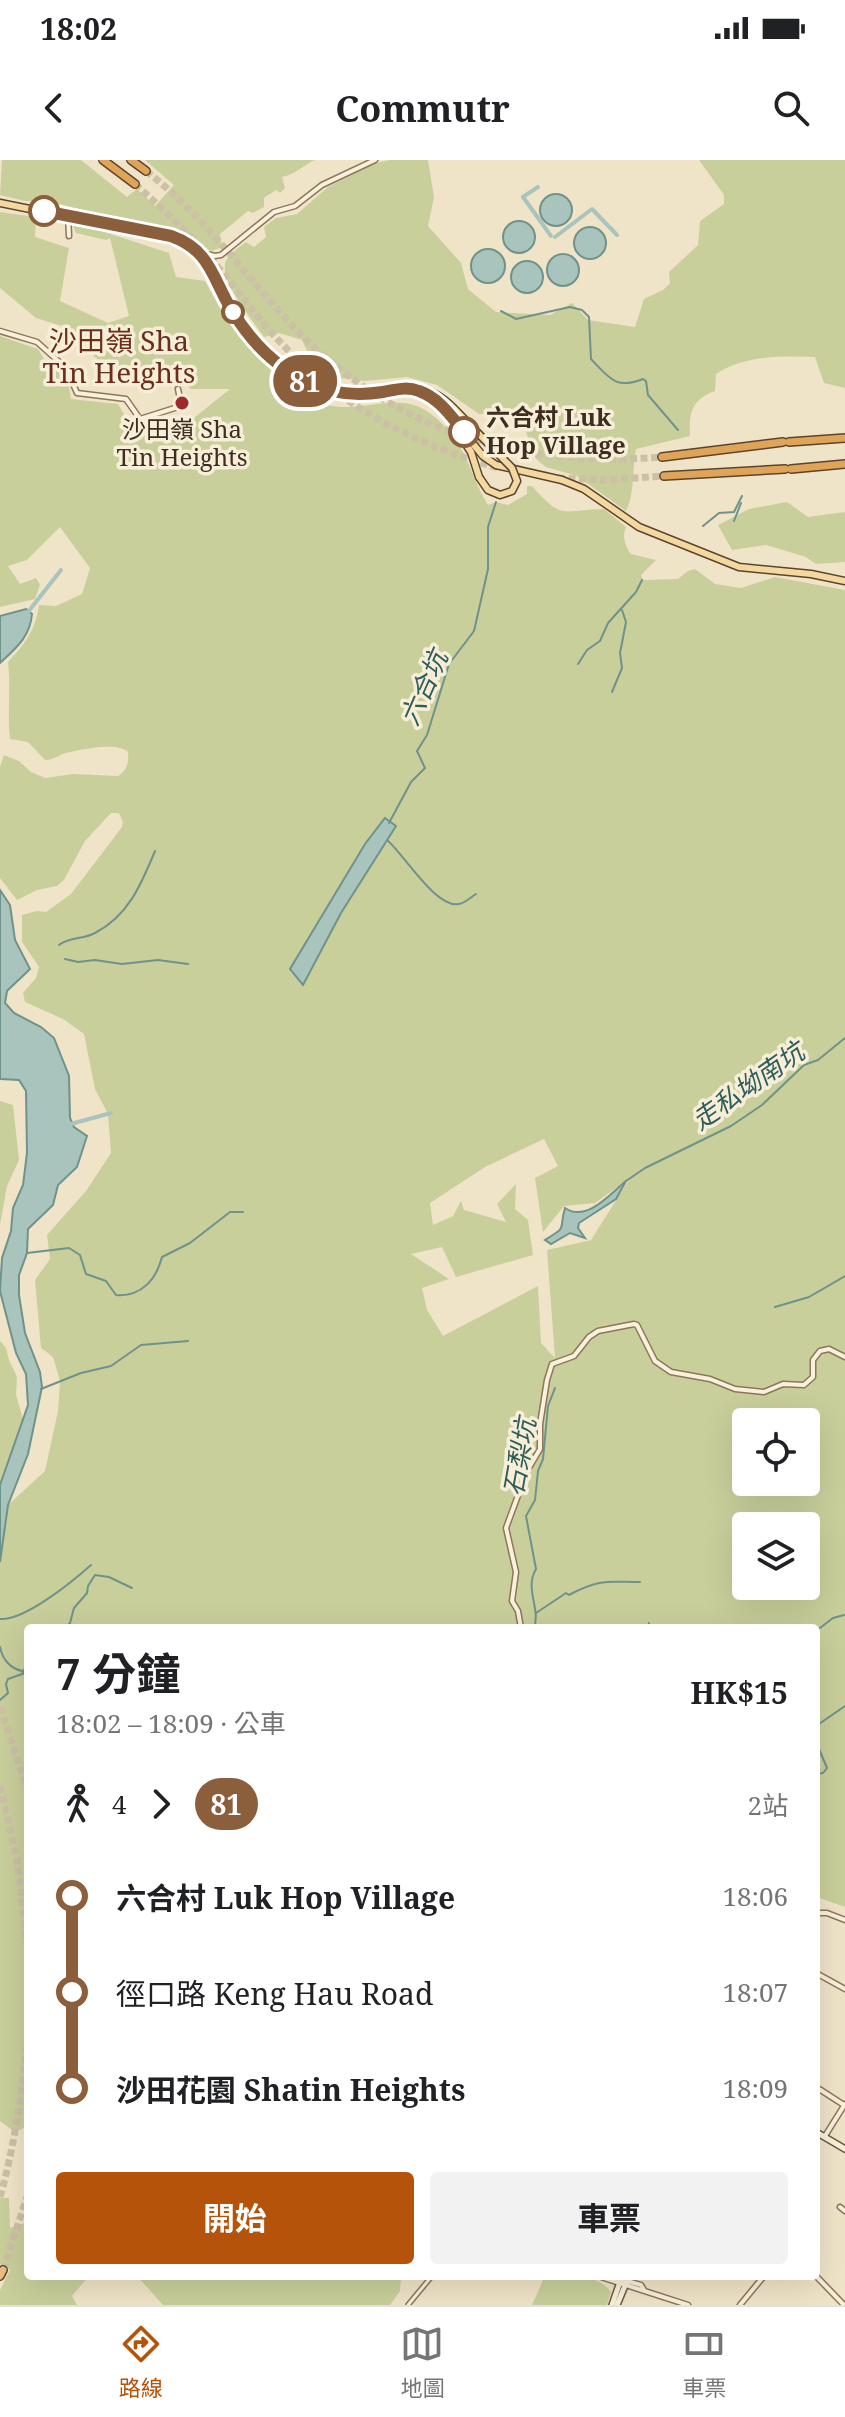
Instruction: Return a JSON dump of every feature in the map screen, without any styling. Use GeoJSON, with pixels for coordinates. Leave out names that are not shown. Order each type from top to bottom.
{"type":"FeatureCollection","features":[{"type":"Feature","properties":{"kind":"highway"},"geometry":{"type":"LineString","coordinates":[[103,160],[135,184]]}},
{"type":"Feature","properties":{"kind":"highway"},"geometry":{"type":"LineString","coordinates":[[131,160],[146,171]]}},
{"type":"Feature","properties":{"kind":"highway"},"geometry":{"type":"LineString","coordinates":[[662,457],[845,438]]}},
{"type":"Feature","properties":{"kind":"highway"},"geometry":{"type":"LineString","coordinates":[[664,476],[845,464]]}},
{"type":"Feature","properties":{"kind":"main road"},"geometry":{"type":"LineString","coordinates":[[0,203],[171,236],[200,253],[244,328],[266,353],[290,372],[321,389],[339,393],[413,389],[432,391],[512,468],[517,481],[512,491],[500,495],[488,490],[479,477],[471,452],[443,407]]}},
{"type":"Feature","properties":{"kind":"main road"},"geometry":{"type":"LineString","coordinates":[[413,389],[443,407],[491,462],[562,480],[584,489],[639,527],[739,567],[811,574],[845,581]]}},
{"type":"Feature","properties":{"kind":"main road"},"geometry":{"type":"LineString","coordinates":[[820,2134],[845,2149]]}},
{"type":"Feature","properties":{"kind":"main road"},"geometry":{"type":"LineString","coordinates":[[614,2305],[623,2280]]}},
{"type":"Feature","properties":{"kind":"street"},"geometry":{"type":"LineString","coordinates":[[200,253],[221,255],[274,212],[295,206],[322,185],[375,160]]}},
{"type":"Feature","properties":{"kind":"street"},"geometry":{"type":"LineString","coordinates":[[68,215],[69,236]]}},
{"type":"Feature","properties":{"kind":"street"},"geometry":{"type":"LineString","coordinates":[[0,331],[37,342],[66,368],[77,393],[126,399],[140,419],[178,407]]}},
{"type":"Feature","properties":{"kind":"street"},"geometry":{"type":"LineString","coordinates":[[178,389],[180,399]]}},
{"type":"Feature","properties":{"kind":"street"},"geometry":{"type":"LineString","coordinates":[[520,1624],[512,1601],[516,1572],[506,1528],[527,1471],[540,1449],[540,1422],[552,1364],[574,1356],[598,1331],[634,1324],[660,1366],[671,1372],[710,1379],[729,1389],[765,1392],[785,1384],[803,1386],[813,1377],[813,1362],[819,1352],[828,1349],[845,1357]]}},
{"type":"Feature","properties":{"kind":"street"},"geometry":{"type":"LineString","coordinates":[[820,1914],[845,1920]]}},
{"type":"Feature","properties":{"kind":"street"},"geometry":{"type":"LineString","coordinates":[[820,1975],[845,1989]]}},
{"type":"Feature","properties":{"kind":"street"},"geometry":{"type":"LineString","coordinates":[[820,2089],[845,2104],[825,2136]]}},
{"type":"Feature","properties":{"kind":"street"},"geometry":{"type":"LineString","coordinates":[[408,2305],[429,2280]]}},
{"type":"Feature","properties":{"kind":"street"},"geometry":{"type":"LineString","coordinates":[[623,2280],[688,2305]]}},
{"type":"Feature","properties":{"kind":"street"},"geometry":{"type":"LineString","coordinates":[[740,2305],[759,2280]]}},
{"type":"Feature","properties":{"kind":"street"},"geometry":{"type":"LineString","coordinates":[[820,2280],[844,2305]]}},
{"type":"Feature","properties":{"kind":"green space"},"geometry":{"type":"Polygon","coordinates":[[[2,160],[81,160],[127,197],[137,189],[155,206],[174,185],[145,160],[315,160],[282,177],[285,188],[264,198],[264,207],[253,213],[248,211],[220,234],[222,247],[212,251],[173,234],[48,201],[25,201],[0,195],[2,160]]]}},
{"type":"Feature","properties":{"kind":"green space"},"geometry":{"type":"Polygon","coordinates":[[[428,160],[434,197],[428,226],[461,263],[468,289],[496,312],[550,315],[572,303],[588,320],[635,327],[644,299],[670,283],[669,272],[698,245],[700,221],[724,204],[724,195],[699,160],[845,160],[845,388],[824,383],[815,357],[751,360],[716,374],[715,391],[693,408],[690,436],[636,449],[631,497],[626,511],[577,476],[546,467],[536,459],[519,413],[479,414],[437,385],[407,377],[365,381],[332,377],[315,368],[302,340],[279,333],[264,337],[231,287],[226,276],[227,259],[246,242],[254,247],[266,237],[264,227],[276,218],[297,214],[328,187],[375,163],[428,160]]]}},
{"type":"Feature","properties":{"kind":"green space"},"geometry":{"type":"Polygon","coordinates":[[[0,212],[36,217],[35,237],[69,248],[60,301],[108,323],[129,316],[110,238],[106,240],[76,233],[72,224],[169,253],[176,277],[205,281],[244,340],[281,379],[301,394],[323,404],[344,407],[400,403],[421,408],[443,424],[459,445],[488,505],[496,502],[508,505],[527,494],[527,486],[532,486],[557,509],[604,509],[626,527],[625,541],[631,554],[656,560],[641,575],[643,580],[678,579],[695,569],[715,584],[741,588],[775,577],[845,590],[845,1907],[820,1898],[820,1624],[24,1624],[24,2128],[15,2132],[0,2121],[0,1562],[8,1505],[45,1471],[58,1411],[60,1381],[53,1357],[41,1348],[35,1280],[50,1259],[47,1235],[86,1191],[111,1153],[108,1114],[95,1089],[84,1034],[63,1019],[25,1002],[23,993],[36,978],[39,967],[22,942],[22,915],[46,912],[71,894],[123,822],[119,813],[111,813],[85,841],[64,880],[57,886],[37,890],[17,900],[0,878],[0,767],[4,755],[45,778],[73,774],[118,776],[128,763],[128,752],[116,747],[100,747],[45,760],[28,742],[10,739],[8,662],[29,636],[39,605],[56,606],[82,594],[90,568],[60,527],[27,560],[8,566],[20,584],[36,578],[40,585],[35,599],[0,607],[0,336],[38,349],[47,364],[68,379],[71,399],[118,404],[134,430],[157,435],[190,421],[230,389],[191,389],[176,376],[161,378],[146,371],[112,373],[62,326],[36,318],[0,288],[0,212]],[[544,1139],[485,1167],[430,1203],[433,1225],[453,1216],[461,1201],[464,1210],[506,1222],[497,1204],[516,1184],[515,1209],[528,1220],[533,1255],[456,1277],[442,1247],[411,1254],[449,1279],[422,1288],[427,1310],[443,1336],[538,1286],[541,1343],[555,1358],[547,1250],[591,1240],[630,1178],[595,1203],[564,1206],[543,1232],[535,1178],[558,1166],[544,1139]]]}},
{"type":"Feature","properties":{"kind":"green space"},"geometry":{"type":"Polygon","coordinates":[[[787,502],[808,517],[845,512],[845,562],[816,564],[806,557],[766,545],[732,550],[718,525],[749,509],[787,502]]]}},
{"type":"Feature","properties":{"kind":"green space"},"geometry":{"type":"Polygon","coordinates":[[[0,1101],[13,1105],[19,1160],[7,1186],[0,1225],[0,1101]]]}},
{"type":"Feature","properties":{"kind":"green space"},"geometry":{"type":"Polygon","coordinates":[[[0,1341],[6,1348],[17,1377],[16,1395],[23,1419],[0,1485],[0,1341]]]}},
{"type":"Feature","properties":{"kind":"green space"},"geometry":{"type":"Polygon","coordinates":[[[0,2198],[9,2198],[10,2228],[24,2223],[24,2280],[86,2280],[72,2296],[77,2305],[0,2305],[0,2290],[10,2270],[0,2264],[0,2198]]]}},
{"type":"Feature","properties":{"kind":"green space"},"geometry":{"type":"Polygon","coordinates":[[[141,2280],[401,2280],[400,2291],[390,2305],[163,2305],[141,2280]]]}},
{"type":"Feature","properties":{"kind":"green space"},"geometry":{"type":"Polygon","coordinates":[[[543,2280],[595,2280],[611,2292],[607,2305],[532,2305],[543,2280]]]}},
{"type":"Feature","properties":{"kind":"water"},"geometry":{"type":"Polygon","coordinates":[[[556,194],[568,198],[572,210],[568,222],[556,226],[544,222],[540,210],[544,198],[556,194]]]}},
{"type":"Feature","properties":{"kind":"water"},"geometry":{"type":"Polygon","coordinates":[[[519,221],[531,225],[535,237],[531,249],[519,253],[507,249],[503,237],[507,225],[519,221]]]}},
{"type":"Feature","properties":{"kind":"water"},"geometry":{"type":"Polygon","coordinates":[[[590,227],[602,231],[606,243],[602,255],[590,259],[578,255],[574,243],[578,231],[590,227]]]}},
{"type":"Feature","properties":{"kind":"water"},"geometry":{"type":"Polygon","coordinates":[[[488,249],[500,254],[505,266],[500,278],[488,283],[476,278],[471,266],[476,254],[488,249]]]}},
{"type":"Feature","properties":{"kind":"water"},"geometry":{"type":"Polygon","coordinates":[[[563,254],[575,258],[579,270],[575,282],[563,286],[551,282],[547,270],[551,258],[563,254]]]}},
{"type":"Feature","properties":{"kind":"water"},"geometry":{"type":"Polygon","coordinates":[[[527,261],[539,265],[543,277],[539,289],[527,293],[515,289],[511,277],[515,265],[527,261]]]}},
{"type":"Feature","properties":{"kind":"water"},"geometry":{"type":"Polygon","coordinates":[[[26,609],[32,614],[28,629],[21,642],[0,663],[0,616],[26,609]]]}},
{"type":"Feature","properties":{"kind":"water"},"geometry":{"type":"Polygon","coordinates":[[[385,818],[396,826],[341,913],[303,985],[290,969],[365,844],[385,818]]]}},
{"type":"Feature","properties":{"kind":"water"},"geometry":{"type":"Polygon","coordinates":[[[0,890],[10,905],[15,940],[30,969],[7,991],[5,1003],[14,1013],[41,1027],[54,1038],[69,1076],[70,1118],[74,1127],[87,1136],[77,1167],[58,1185],[53,1205],[28,1229],[27,1253],[19,1275],[19,1295],[25,1333],[40,1372],[42,1387],[28,1454],[8,1505],[0,1562],[0,1485],[28,1405],[26,1374],[16,1353],[0,1291],[2,1258],[11,1231],[13,1208],[23,1185],[27,1153],[26,1091],[19,1080],[0,1079],[0,890]]]}},
{"type":"Feature","properties":{"kind":"water"},"geometry":{"type":"Polygon","coordinates":[[[626,1181],[616,1199],[579,1223],[578,1228],[585,1238],[570,1233],[551,1244],[545,1240],[560,1230],[565,1208],[573,1212],[590,1209],[626,1181]]]}},
{"type":"Feature","properties":{"kind":"waterway"},"geometry":{"type":"LineString","coordinates":[[538,187],[523,197],[551,236]]}},
{"type":"Feature","properties":{"kind":"waterway"},"geometry":{"type":"LineString","coordinates":[[555,237],[592,209],[617,235]]}},
{"type":"Feature","properties":{"kind":"waterway"},"geometry":{"type":"LineString","coordinates":[[501,311],[516,319],[570,307],[582,310],[589,317],[591,359],[619,383],[646,381],[648,395],[678,430]]}},
{"type":"Feature","properties":{"kind":"waterway"},"geometry":{"type":"LineString","coordinates":[[703,526],[719,513],[734,512],[742,496]]}},
{"type":"Feature","properties":{"kind":"waterway","name":"六合坑"},"geometry":{"type":"LineString","coordinates":[[389,823],[411,782],[425,768],[417,751],[427,735],[449,664],[474,631],[488,569],[488,527],[496,502]]}},
{"type":"Feature","properties":{"kind":"waterway"},"geometry":{"type":"LineString","coordinates":[[734,521],[741,503]]}},
{"type":"Feature","properties":{"kind":"waterway"},"geometry":{"type":"LineString","coordinates":[[28,612],[61,570]]}},
{"type":"Feature","properties":{"kind":"waterway"},"geometry":{"type":"LineString","coordinates":[[578,664],[587,650],[600,641],[608,623],[636,592],[642,580]]}},
{"type":"Feature","properties":{"kind":"waterway"},"geometry":{"type":"LineString","coordinates":[[612,692],[622,668],[620,653],[626,622],[622,610]]}},
{"type":"Feature","properties":{"kind":"waterway"},"geometry":{"type":"LineString","coordinates":[[387,840],[440,898],[459,904],[476,894]]}},
{"type":"Feature","properties":{"kind":"waterway"},"geometry":{"type":"LineString","coordinates":[[59,945],[95,933],[116,918],[139,887],[155,851]]}},
{"type":"Feature","properties":{"kind":"waterway"},"geometry":{"type":"LineString","coordinates":[[65,959],[122,964],[158,960],[188,964]]}},
{"type":"Feature","properties":{"kind":"waterway","name":"走私坳南坑"},"geometry":{"type":"LineString","coordinates":[[626,1181],[645,1168],[731,1126],[762,1105],[804,1065],[818,1060],[845,1038]]}},
{"type":"Feature","properties":{"kind":"waterway"},"geometry":{"type":"LineString","coordinates":[[67,1125],[111,1113]]}},
{"type":"Feature","properties":{"kind":"waterway"},"geometry":{"type":"LineString","coordinates":[[27,1253],[69,1248],[80,1255],[86,1274],[106,1281],[116,1295],[125,1295],[140,1290],[151,1280],[162,1257],[190,1243],[230,1212],[243,1212]]}},
{"type":"Feature","properties":{"kind":"waterway"},"geometry":{"type":"LineString","coordinates":[[775,1307],[809,1297],[845,1276]]}},
{"type":"Feature","properties":{"kind":"waterway"},"geometry":{"type":"LineString","coordinates":[[41,1389],[81,1373],[111,1366],[141,1345],[188,1341]]}},
{"type":"Feature","properties":{"kind":"waterway","name":"石梨坑"},"geometry":{"type":"LineString","coordinates":[[535,1624],[532,1584],[536,1569],[526,1516],[535,1500],[548,1406],[555,1388]]}},
{"type":"Feature","properties":{"kind":"waterway"},"geometry":{"type":"LineString","coordinates":[[0,1619],[22,1614],[34,1607],[91,1565]]}},
{"type":"Feature","properties":{"kind":"waterway"},"geometry":{"type":"LineString","coordinates":[[69,1624],[74,1608],[87,1593],[95,1575],[109,1577],[132,1588]]}},
{"type":"Feature","properties":{"kind":"waterway"},"geometry":{"type":"LineString","coordinates":[[536,1613],[566,1593],[569,1595],[589,1586],[604,1582],[640,1582]]}},
{"type":"Feature","properties":{"kind":"waterway"},"geometry":{"type":"LineString","coordinates":[[820,1628],[833,1618],[844,1615]]}},
{"type":"Feature","properties":{"kind":"waterway"},"geometry":{"type":"LineString","coordinates":[[0,1647],[7,1662],[22,1671]]}},
{"type":"Feature","properties":{"kind":"waterway"},"geometry":{"type":"LineString","coordinates":[[0,1700],[8,1693],[8,1679],[22,1674],[24,1670]]}},
{"type":"Feature","properties":{"kind":"waterway"},"geometry":{"type":"LineString","coordinates":[[820,1723],[845,1706]]}},
{"type":"Feature","properties":{"kind":"waterway"},"geometry":{"type":"LineString","coordinates":[[820,1751],[827,1768],[820,1773]]}},
{"type":"Feature","properties":{"kind":"tunnel"},"geometry":{"type":"LineString","coordinates":[[146,171],[185,205],[288,321],[327,359],[369,390],[412,415],[458,434],[507,448],[557,456],[608,459],[662,457]]}},
{"type":"Feature","properties":{"kind":"tunnel"},"geometry":{"type":"LineString","coordinates":[[135,184],[198,245],[288,350],[334,391],[413,437],[499,468]]}},
{"type":"Feature","properties":{"kind":"tunnel"},"geometry":{"type":"LineString","coordinates":[[558,478],[608,480],[664,476]]}},
{"type":"Feature","properties":{"kind":"tunnel"},"geometry":{"type":"LineString","coordinates":[[0,1707],[24,1780]]}},
{"type":"Feature","properties":{"kind":"tunnel"},"geometry":{"type":"LineString","coordinates":[[0,1786],[17,1860],[24,1918]]}},
{"type":"Feature","properties":{"kind":"tunnel"},"geometry":{"type":"LineString","coordinates":[[0,2197],[10,2157],[24,2065]]}},
{"type":"Feature","properties":{"kind":"tunnel"},"geometry":{"type":"LineString","coordinates":[[3,2270],[24,2206]]}},
{"type":"Feature","properties":{"kind":"bus line","name":"81"},"geometry":{"type":"LineString","coordinates":[[44,211],[171,236],[186,242],[204,256],[229,306],[250,336],[284,368],[316,387],[333,392],[358,394],[404,388],[420,391],[443,407],[464,432]]}},
{"type":"Feature","properties":{"kind":"place","name":"沙田嶺 Sha Tin Heights"},"geometry":{"type":"Point","coordinates":[182,403]}},
{"type":"Feature","properties":{"kind":"place","name":"六合村 Luk Hop Village"},"geometry":{"type":"Point","coordinates":[464,432]}},
{"type":"Feature","properties":{"kind":"district","name":"沙田嶺 Sha Tin Heights"},"geometry":{"type":"Point","coordinates":[119,357]}}]}
